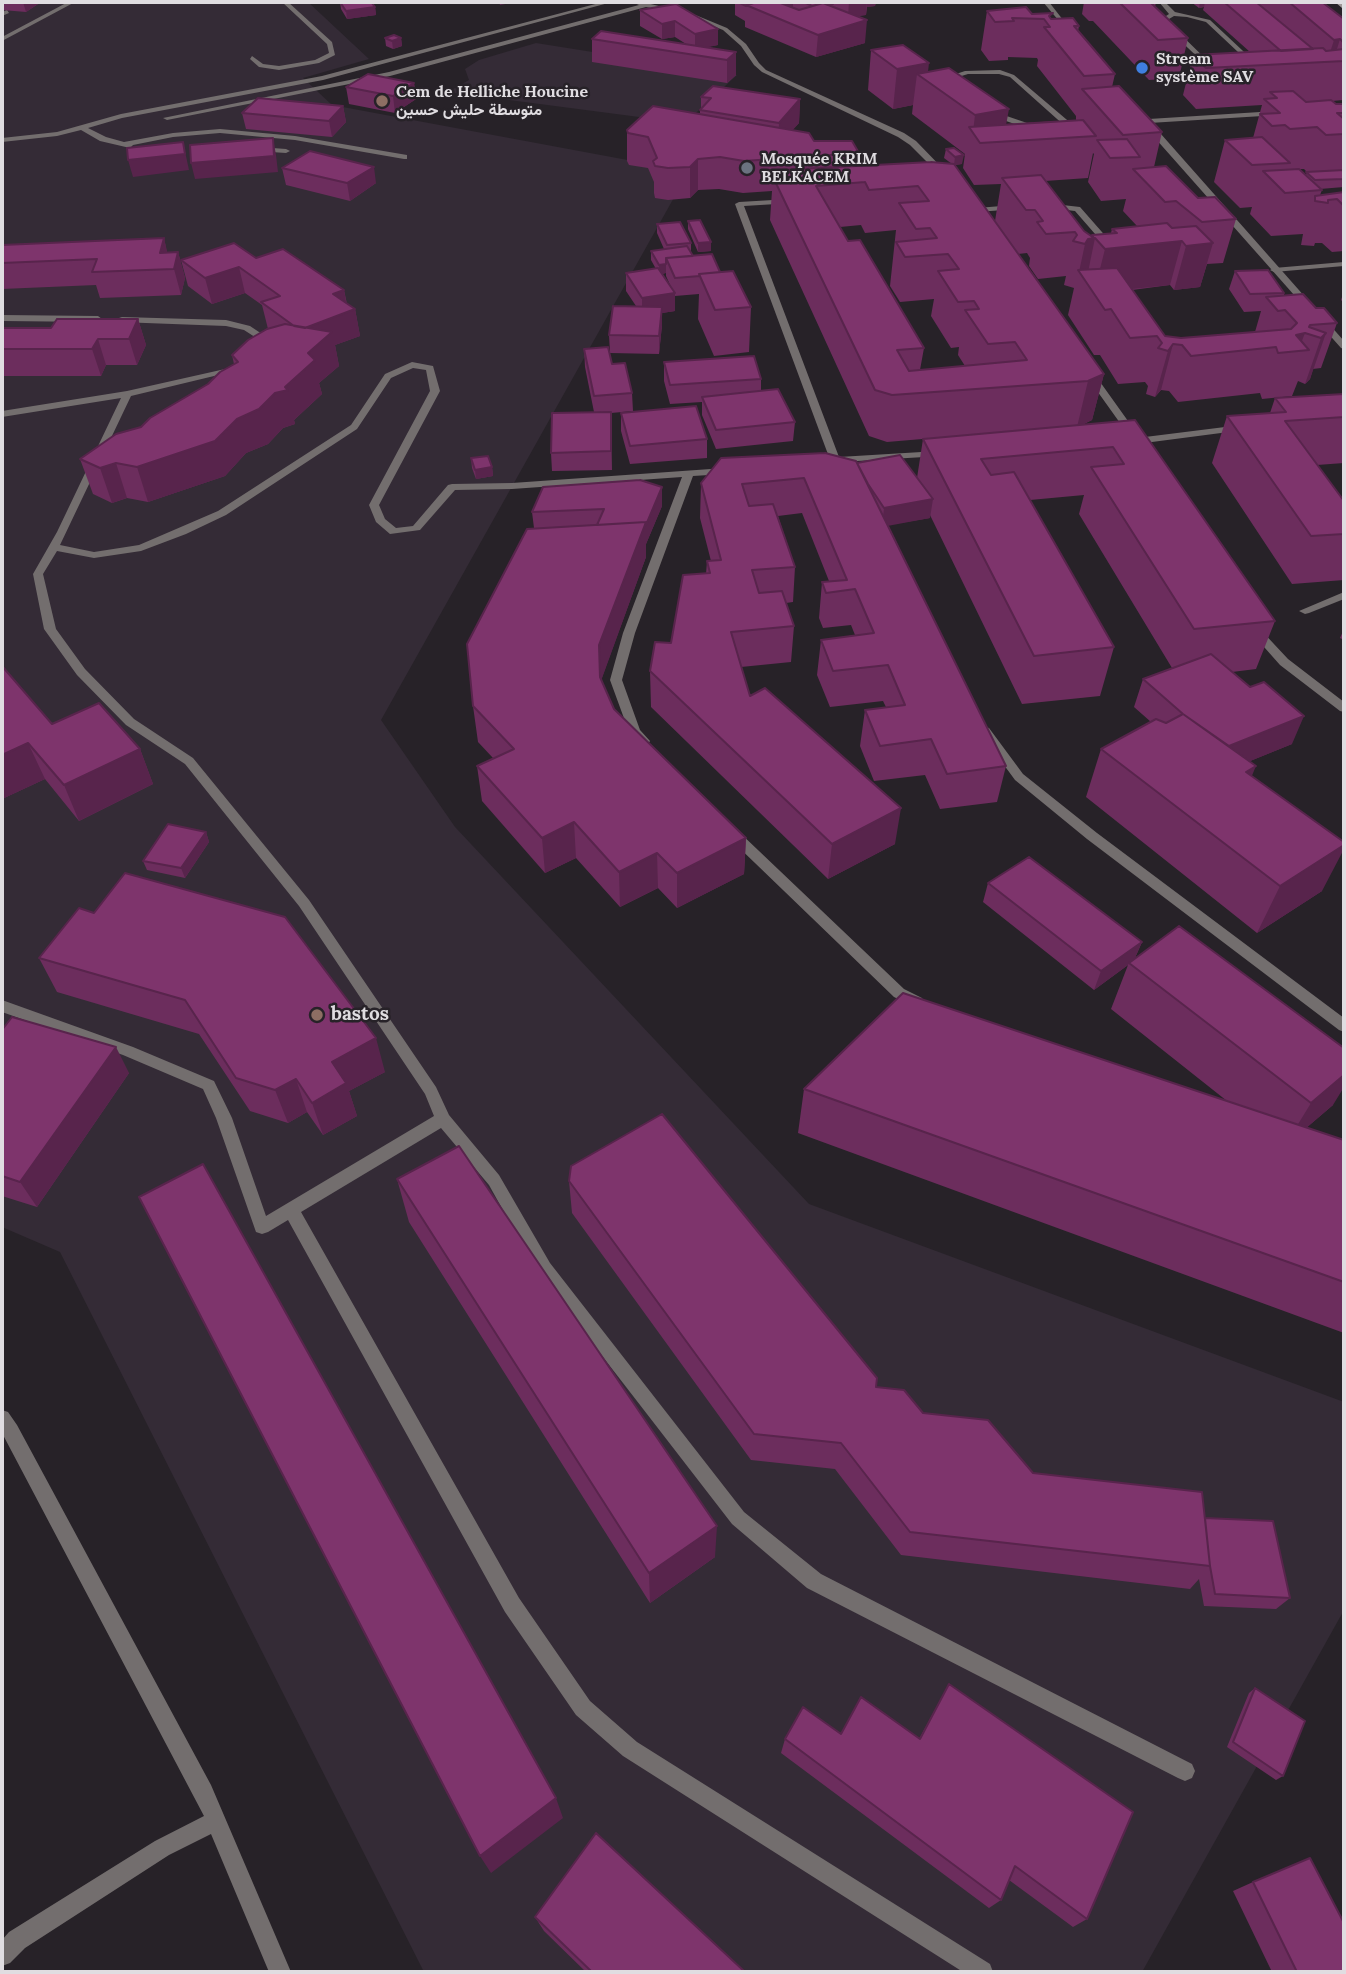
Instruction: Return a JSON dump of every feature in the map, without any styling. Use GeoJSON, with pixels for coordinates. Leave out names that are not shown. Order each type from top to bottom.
{"type":"FeatureCollection","features":[{"type":"Feature","properties":{"kind":"main road"},"geometry":{"type":"LineString","coordinates":[[1338,2],[1344,6]]}},
{"type":"Feature","properties":{"kind":"street"},"geometry":{"type":"LineString","coordinates":[[2,39],[72,2]]}},
{"type":"Feature","properties":{"kind":"street"},"geometry":{"type":"LineString","coordinates":[[252,58],[261,66],[279,68],[317,62],[333,54],[330,43],[285,2]]}},
{"type":"Feature","properties":{"kind":"street"},"geometry":{"type":"LineString","coordinates":[[83,128],[121,116],[373,66],[609,2]]}},
{"type":"Feature","properties":{"kind":"street"},"geometry":{"type":"LineString","coordinates":[[635,2],[652,3],[725,29],[744,45],[764,71],[901,135],[913,143],[951,182]]}},
{"type":"Feature","properties":{"kind":"street"},"geometry":{"type":"LineString","coordinates":[[1046,2],[1079,41]]}},
{"type":"Feature","properties":{"kind":"street"},"geometry":{"type":"LineString","coordinates":[[1162,2],[1173,14]]}},
{"type":"Feature","properties":{"kind":"street"},"geometry":{"type":"LineString","coordinates":[[160,119],[390,74],[652,3]]}},
{"type":"Feature","properties":{"kind":"street"},"geometry":{"type":"LineString","coordinates":[[1219,74],[1168,26],[1166,18],[1173,14],[1187,15],[1208,21],[1262,72]]}},
{"type":"Feature","properties":{"kind":"street"},"geometry":{"type":"LineString","coordinates":[[959,89],[950,83],[952,77],[976,71],[1000,72],[1012,76],[1069,125]]}},
{"type":"Feature","properties":{"kind":"street"},"geometry":{"type":"LineString","coordinates":[[986,110],[1029,126],[1042,126]]}},
{"type":"Feature","properties":{"kind":"street"},"geometry":{"type":"LineString","coordinates":[[1136,111],[1344,346]]}},
{"type":"Feature","properties":{"kind":"street"},"geometry":{"type":"LineString","coordinates":[[1119,122],[1291,112]]}},
{"type":"Feature","properties":{"kind":"street"},"geometry":{"type":"LineString","coordinates":[[1055,126],[1081,125]]}},
{"type":"Feature","properties":{"kind":"street"},"geometry":{"type":"LineString","coordinates":[[2,140],[83,128],[116,127]]}},
{"type":"Feature","properties":{"kind":"street"},"geometry":{"type":"LineString","coordinates":[[83,128],[121,145],[154,149]]}},
{"type":"Feature","properties":{"kind":"street"},"geometry":{"type":"LineString","coordinates":[[121,145],[173,135],[220,131],[295,138],[404,158]]}},
{"type":"Feature","properties":{"kind":"street"},"geometry":{"type":"LineString","coordinates":[[250,148],[286,151]]}},
{"type":"Feature","properties":{"kind":"street"},"geometry":{"type":"LineString","coordinates":[[808,200],[739,204],[834,460],[841,472]]}},
{"type":"Feature","properties":{"kind":"street"},"geometry":{"type":"LineString","coordinates":[[968,201],[985,221]]}},
{"type":"Feature","properties":{"kind":"street"},"geometry":{"type":"LineString","coordinates":[[1031,206],[1063,205],[1077,209],[1114,250]]}},
{"type":"Feature","properties":{"kind":"street"},"geometry":{"type":"LineString","coordinates":[[977,210],[1018,207]]}},
{"type":"Feature","properties":{"kind":"street"},"geometry":{"type":"LineString","coordinates":[[1274,270],[1344,264]]}},
{"type":"Feature","properties":{"kind":"street"},"geometry":{"type":"LineString","coordinates":[[2,318],[226,323],[247,328],[262,338],[266,347],[257,357]]}},
{"type":"Feature","properties":{"kind":"street"},"geometry":{"type":"LineString","coordinates":[[1084,364],[1144,453]]}},
{"type":"Feature","properties":{"kind":"street"},"geometry":{"type":"LineString","coordinates":[[53,548],[94,555],[141,548],[182,533],[222,513],[354,427],[388,376],[412,365],[430,368],[435,391],[374,505],[380,520],[394,533],[416,528],[452,487],[741,470]]}},
{"type":"Feature","properties":{"kind":"street"},"geometry":{"type":"LineString","coordinates":[[2,414],[127,394],[209,377],[240,367]]}},
{"type":"Feature","properties":{"kind":"street"},"geometry":{"type":"LineString","coordinates":[[127,394],[53,548],[38,573],[50,629],[80,672],[130,722],[189,761],[304,903],[432,1091],[443,1119],[494,1180],[544,1268],[738,1518],[814,1581],[1185,1771]]}},
{"type":"Feature","properties":{"kind":"street"},"geometry":{"type":"LineString","coordinates":[[1123,442],[1248,428]]}},
{"type":"Feature","properties":{"kind":"street"},"geometry":{"type":"LineString","coordinates":[[821,461],[944,453]]}},
{"type":"Feature","properties":{"kind":"street"},"geometry":{"type":"LineString","coordinates":[[653,752],[635,732],[616,680],[629,633],[688,475]]}},
{"type":"Feature","properties":{"kind":"street"},"geometry":{"type":"LineString","coordinates":[[1305,611],[1344,595]]}},
{"type":"Feature","properties":{"kind":"street"},"geometry":{"type":"LineString","coordinates":[[1246,620],[1284,663],[1344,708]]}},
{"type":"Feature","properties":{"kind":"street"},"geometry":{"type":"LineString","coordinates":[[976,718],[1019,777],[1092,836],[1344,1026]]}},
{"type":"Feature","properties":{"kind":"street"},"geometry":{"type":"LineString","coordinates":[[719,821],[899,993],[934,1010]]}},
{"type":"Feature","properties":{"kind":"street"},"geometry":{"type":"LineString","coordinates":[[2,1006],[128,1051],[209,1086],[224,1118],[262,1227],[443,1119]]}},
{"type":"Feature","properties":{"kind":"street"},"geometry":{"type":"LineString","coordinates":[[291,1210],[512,1605],[583,1708],[630,1749],[982,1972]]}},
{"type":"Feature","properties":{"kind":"street"},"geometry":{"type":"LineString","coordinates":[[2,1418],[204,1792],[280,1972]]}},
{"type":"Feature","properties":{"kind":"street"},"geometry":{"type":"LineString","coordinates":[[2,1955],[17,1940],[151,1855],[215,1821]]}},
{"type":"Feature","properties":{"kind":"shaded area","name":"bastos"},"geometry":{"type":"Polygon","coordinates":[[[2,2],[308,2],[369,59],[303,78],[332,105],[649,164],[676,194],[381,720],[455,827],[809,1204],[1344,1402],[1344,1610],[1142,1972],[424,1972],[60,1252],[2,1227],[2,2]]]}},
{"type":"Feature","properties":{"kind":"shaded area"},"geometry":{"type":"Polygon","coordinates":[[[536,43],[737,75],[685,123],[448,92],[469,80],[465,69],[479,60],[536,43]]]}},
{"type":"Feature","properties":{"kind":"building"},"geometry":{"type":"Polygon","coordinates":[[[340,2],[371,2],[375,7],[346,11],[340,2]]]}},
{"type":"Feature","properties":{"kind":"building"},"geometry":{"type":"Polygon","coordinates":[[[738,2],[756,2],[746,6],[738,2]]]}},
{"type":"Feature","properties":{"kind":"building"},"geometry":{"type":"Polygon","coordinates":[[[778,2],[799,10],[823,3],[867,20],[818,35],[746,5],[778,2]]]}},
{"type":"Feature","properties":{"kind":"building"},"geometry":{"type":"Polygon","coordinates":[[[804,2],[830,2],[833,4],[812,6],[804,2]]]}},
{"type":"Feature","properties":{"kind":"building"},"geometry":{"type":"Polygon","coordinates":[[[1119,2],[1150,2],[1188,38],[1158,40],[1119,2]]]}},
{"type":"Feature","properties":{"kind":"building"},"geometry":{"type":"Polygon","coordinates":[[[1224,2],[1256,2],[1313,49],[1281,51],[1224,2]]]}},
{"type":"Feature","properties":{"kind":"building"},"geometry":{"type":"Polygon","coordinates":[[[1289,2],[1322,2],[1344,19],[1344,43],[1340,39],[1334,40],[1289,2]]]}},
{"type":"Feature","properties":{"kind":"building"},"geometry":{"type":"Polygon","coordinates":[[[676,4],[718,29],[695,34],[675,21],[662,24],[640,10],[676,4]]]}},
{"type":"Feature","properties":{"kind":"building"},"geometry":{"type":"Polygon","coordinates":[[[1026,7],[1032,14],[1053,13],[1049,16],[1051,19],[1073,18],[1079,26],[1074,26],[1115,74],[1084,76],[1044,27],[1050,27],[1044,19],[1012,18],[1014,21],[995,22],[987,11],[1026,7]]]}},
{"type":"Feature","properties":{"kind":"building"},"geometry":{"type":"Polygon","coordinates":[[[601,31],[736,52],[727,60],[592,39],[601,31]]]}},
{"type":"Feature","properties":{"kind":"building"},"geometry":{"type":"Polygon","coordinates":[[[394,35],[401,38],[392,41],[385,38],[394,35]]]}},
{"type":"Feature","properties":{"kind":"building"},"geometry":{"type":"Polygon","coordinates":[[[903,45],[929,63],[897,69],[871,50],[903,45]]]}},
{"type":"Feature","properties":{"kind":"building"},"geometry":{"type":"Polygon","coordinates":[[[1323,48],[1326,51],[1344,49],[1344,61],[1206,68],[1193,55],[1323,48]]]}},
{"type":"Feature","properties":{"kind":"building"},"geometry":{"type":"Polygon","coordinates":[[[949,68],[1009,109],[975,115],[917,74],[949,68]]]}},
{"type":"Feature","properties":{"kind":"building"},"geometry":{"type":"Polygon","coordinates":[[[368,74],[414,83],[393,96],[346,87],[368,74]]]}},
{"type":"Feature","properties":{"kind":"building"},"geometry":{"type":"Polygon","coordinates":[[[713,86],[800,99],[779,123],[700,110],[711,98],[701,97],[713,86]]]}},
{"type":"Feature","properties":{"kind":"building"},"geometry":{"type":"Polygon","coordinates":[[[1119,86],[1162,132],[1123,135],[1082,89],[1119,86]]]}},
{"type":"Feature","properties":{"kind":"building"},"geometry":{"type":"Polygon","coordinates":[[[1293,91],[1306,102],[1331,100],[1336,104],[1344,104],[1344,113],[1337,113],[1344,119],[1344,134],[1326,135],[1317,127],[1290,129],[1285,125],[1272,126],[1260,114],[1280,113],[1264,99],[1277,98],[1270,92],[1293,91]]]}},
{"type":"Feature","properties":{"kind":"building"},"geometry":{"type":"Polygon","coordinates":[[[258,98],[343,106],[329,121],[242,113],[258,98]]]}},
{"type":"Feature","properties":{"kind":"building"},"geometry":{"type":"Polygon","coordinates":[[[653,106],[809,133],[814,141],[852,141],[859,153],[744,161],[720,157],[698,159],[690,167],[655,166],[653,161],[657,158],[648,137],[628,133],[627,130],[653,106]]]}},
{"type":"Feature","properties":{"kind":"building"},"geometry":{"type":"Polygon","coordinates":[[[1083,120],[1096,136],[980,143],[969,127],[1083,120]]]}},
{"type":"Feature","properties":{"kind":"building"},"geometry":{"type":"Polygon","coordinates":[[[1262,137],[1290,163],[1252,165],[1225,140],[1262,137]]]}},
{"type":"Feature","properties":{"kind":"building"},"geometry":{"type":"Polygon","coordinates":[[[273,138],[274,156],[191,163],[190,145],[273,138]]]}},
{"type":"Feature","properties":{"kind":"building"},"geometry":{"type":"Polygon","coordinates":[[[1127,139],[1140,157],[1110,158],[1097,140],[1127,139]]]}},
{"type":"Feature","properties":{"kind":"building"},"geometry":{"type":"Polygon","coordinates":[[[183,142],[185,154],[128,160],[127,148],[183,142]]]}},
{"type":"Feature","properties":{"kind":"building"},"geometry":{"type":"Polygon","coordinates":[[[954,148],[964,155],[955,157],[946,149],[954,148]]]}},
{"type":"Feature","properties":{"kind":"building"},"geometry":{"type":"Polygon","coordinates":[[[310,151],[374,167],[347,183],[282,168],[310,151]]]}},
{"type":"Feature","properties":{"kind":"building"},"geometry":{"type":"Polygon","coordinates":[[[931,162],[954,164],[1104,374],[1088,381],[892,395],[875,390],[773,177],[781,170],[931,162]],[[865,182],[816,186],[848,241],[860,240],[924,348],[897,350],[909,371],[1027,360],[1015,342],[988,344],[965,310],[979,309],[974,301],[958,302],[938,271],[959,269],[948,254],[905,257],[896,242],[937,238],[930,228],[916,229],[899,203],[929,201],[918,186],[869,190],[865,182]]]}},
{"type":"Feature","properties":{"kind":"building"},"geometry":{"type":"Polygon","coordinates":[[[1166,166],[1198,198],[1215,197],[1236,219],[1202,222],[1176,201],[1165,202],[1133,169],[1166,166]]]}},
{"type":"Feature","properties":{"kind":"building"},"geometry":{"type":"Polygon","coordinates":[[[1299,169],[1322,190],[1285,193],[1263,171],[1299,169]]]}},
{"type":"Feature","properties":{"kind":"building"},"geometry":{"type":"Polygon","coordinates":[[[1344,170],[1344,179],[1315,180],[1306,172],[1344,170]]]}},
{"type":"Feature","properties":{"kind":"building"},"geometry":{"type":"Polygon","coordinates":[[[1041,175],[1084,231],[1094,238],[1092,235],[1117,233],[1112,229],[1167,223],[1172,228],[1196,226],[1213,243],[1186,246],[1182,241],[1105,249],[1095,238],[1088,239],[1085,244],[1073,241],[1077,235],[1075,232],[1046,234],[1037,222],[1043,221],[1035,210],[1026,210],[1002,178],[1041,175]]]}},
{"type":"Feature","properties":{"kind":"building"},"geometry":{"type":"Polygon","coordinates":[[[1344,192],[1344,206],[1337,199],[1328,200],[1328,203],[1315,201],[1315,196],[1344,192]]]}},
{"type":"Feature","properties":{"kind":"building"},"geometry":{"type":"Polygon","coordinates":[[[700,220],[711,242],[698,243],[688,221],[700,220]]]}},
{"type":"Feature","properties":{"kind":"building"},"geometry":{"type":"Polygon","coordinates":[[[680,222],[691,243],[667,245],[657,224],[680,222]]]}},
{"type":"Feature","properties":{"kind":"building"},"geometry":{"type":"Polygon","coordinates":[[[164,238],[160,253],[178,252],[174,269],[92,272],[97,259],[2,263],[2,245],[164,238]]]}},
{"type":"Feature","properties":{"kind":"building"},"geometry":{"type":"Polygon","coordinates":[[[234,243],[256,258],[283,249],[344,290],[333,294],[355,309],[305,328],[294,326],[261,302],[280,296],[239,267],[205,278],[181,260],[234,243]]]}},
{"type":"Feature","properties":{"kind":"building"},"geometry":{"type":"Polygon","coordinates":[[[687,246],[693,256],[666,258],[666,264],[659,265],[651,251],[687,246]]]}},
{"type":"Feature","properties":{"kind":"building"},"geometry":{"type":"Polygon","coordinates":[[[712,254],[720,272],[699,274],[700,276],[675,278],[666,258],[712,254]]]}},
{"type":"Feature","properties":{"kind":"building"},"geometry":{"type":"Polygon","coordinates":[[[658,268],[675,293],[642,298],[626,273],[658,268]]]}},
{"type":"Feature","properties":{"kind":"building"},"geometry":{"type":"Polygon","coordinates":[[[1117,268],[1165,336],[1181,338],[1291,329],[1297,323],[1285,310],[1278,311],[1266,297],[1303,294],[1316,308],[1324,308],[1337,323],[1310,325],[1309,327],[1326,333],[1321,338],[1305,333],[1296,335],[1309,350],[1278,353],[1276,347],[1191,356],[1182,345],[1173,344],[1168,351],[1158,348],[1162,343],[1157,336],[1130,338],[1111,309],[1105,310],[1078,270],[1117,268]]]}},
{"type":"Feature","properties":{"kind":"building"},"geometry":{"type":"Polygon","coordinates":[[[1268,270],[1284,293],[1250,294],[1235,271],[1268,270]]]}},
{"type":"Feature","properties":{"kind":"building"},"geometry":{"type":"Polygon","coordinates":[[[733,271],[751,307],[715,310],[699,274],[733,271]]]}},
{"type":"Feature","properties":{"kind":"building"},"geometry":{"type":"Polygon","coordinates":[[[613,306],[662,307],[659,336],[609,335],[613,306]]]}},
{"type":"Feature","properties":{"kind":"building"},"geometry":{"type":"Polygon","coordinates":[[[57,319],[138,319],[129,339],[98,339],[92,349],[2,349],[2,328],[51,328],[57,319]]]}},
{"type":"Feature","properties":{"kind":"building"},"geometry":{"type":"Polygon","coordinates":[[[285,324],[332,332],[308,353],[315,360],[285,387],[288,390],[275,393],[259,409],[237,419],[215,441],[137,467],[116,463],[100,468],[80,459],[116,434],[141,427],[150,418],[208,384],[220,372],[238,362],[232,355],[248,340],[267,329],[285,324]]]}},
{"type":"Feature","properties":{"kind":"building"},"geometry":{"type":"Polygon","coordinates":[[[608,347],[612,364],[625,363],[632,393],[594,396],[584,349],[608,347]]]}},
{"type":"Feature","properties":{"kind":"building"},"geometry":{"type":"Polygon","coordinates":[[[754,356],[761,379],[670,385],[664,362],[754,356]]]}},
{"type":"Feature","properties":{"kind":"building"},"geometry":{"type":"Polygon","coordinates":[[[778,389],[795,422],[716,430],[702,397],[778,389]]]}},
{"type":"Feature","properties":{"kind":"building"},"geometry":{"type":"Polygon","coordinates":[[[1344,394],[1344,417],[1285,421],[1344,501],[1344,534],[1311,536],[1227,416],[1286,412],[1275,398],[1344,394]]]}},
{"type":"Feature","properties":{"kind":"building"},"geometry":{"type":"Polygon","coordinates":[[[696,406],[707,439],[630,446],[621,413],[696,406]]]}},
{"type":"Feature","properties":{"kind":"building"},"geometry":{"type":"Polygon","coordinates":[[[611,412],[611,451],[551,453],[552,413],[611,412]]]}},
{"type":"Feature","properties":{"kind":"building"},"geometry":{"type":"Polygon","coordinates":[[[1135,420],[1275,621],[1194,629],[1091,467],[1124,464],[1113,447],[981,459],[991,475],[1014,472],[1114,647],[1034,656],[923,439],[1135,420]]]}},
{"type":"Feature","properties":{"kind":"building"},"geometry":{"type":"Polygon","coordinates":[[[825,453],[856,461],[1006,766],[947,774],[931,739],[880,746],[865,710],[905,705],[888,665],[833,671],[821,640],[874,633],[855,589],[826,593],[822,582],[847,580],[804,478],[742,484],[749,506],[773,504],[795,567],[752,570],[759,593],[782,591],[794,626],[731,632],[750,696],[765,688],[901,808],[832,844],[650,671],[655,642],[671,643],[683,575],[710,573],[707,561],[721,560],[701,483],[721,458],[825,453]]]}},
{"type":"Feature","properties":{"kind":"building"},"geometry":{"type":"Polygon","coordinates":[[[900,455],[933,499],[884,508],[857,463],[900,455]]]}},
{"type":"Feature","properties":{"kind":"building"},"geometry":{"type":"Polygon","coordinates":[[[488,456],[492,467],[475,470],[471,458],[488,456]]]}},
{"type":"Feature","properties":{"kind":"building"},"geometry":{"type":"Polygon","coordinates":[[[640,480],[662,487],[646,525],[646,522],[597,525],[604,509],[532,512],[543,487],[640,480]]]}},
{"type":"Feature","properties":{"kind":"building"},"geometry":{"type":"Polygon","coordinates":[[[646,522],[599,645],[600,677],[614,709],[746,838],[677,873],[657,853],[619,872],[574,822],[542,838],[477,766],[514,749],[473,706],[467,644],[527,529],[646,522]]]}},
{"type":"Feature","properties":{"kind":"building"},"geometry":{"type":"Polygon","coordinates":[[[1211,654],[1250,687],[1264,682],[1304,716],[1229,746],[1183,714],[1143,679],[1211,654]]]}},
{"type":"Feature","properties":{"kind":"building"},"geometry":{"type":"Polygon","coordinates":[[[2,666],[52,724],[99,703],[140,749],[64,785],[28,743],[2,755],[2,666]]]}},
{"type":"Feature","properties":{"kind":"building"},"geometry":{"type":"Polygon","coordinates":[[[1183,714],[1256,766],[1246,772],[1344,842],[1344,845],[1280,886],[1101,749],[1156,719],[1166,723],[1183,714]]]}},
{"type":"Feature","properties":{"kind":"building"},"geometry":{"type":"Polygon","coordinates":[[[168,824],[206,832],[181,868],[143,861],[168,824]]]}},
{"type":"Feature","properties":{"kind":"building"},"geometry":{"type":"Polygon","coordinates":[[[1029,857],[1142,942],[1101,971],[988,883],[1029,857]]]}},
{"type":"Feature","properties":{"kind":"building"},"geometry":{"type":"Polygon","coordinates":[[[125,873],[285,917],[376,1038],[332,1062],[346,1083],[312,1103],[296,1079],[275,1090],[236,1078],[185,1000],[39,958],[79,908],[94,913],[125,873]]]}},
{"type":"Feature","properties":{"kind":"building"},"geometry":{"type":"Polygon","coordinates":[[[1179,926],[1344,1048],[1344,1075],[1311,1103],[1129,963],[1179,926]]]}},
{"type":"Feature","properties":{"kind":"building"},"geometry":{"type":"Polygon","coordinates":[[[903,993],[1344,1140],[1344,1282],[804,1089],[903,993]]]}},
{"type":"Feature","properties":{"kind":"building"},"geometry":{"type":"Polygon","coordinates":[[[12,1017],[116,1047],[20,1182],[2,1176],[2,1030],[12,1017]]]}},
{"type":"Feature","properties":{"kind":"building"},"geometry":{"type":"Polygon","coordinates":[[[662,1114],[877,1378],[876,1387],[904,1390],[923,1413],[988,1420],[1033,1473],[1202,1492],[1210,1566],[910,1532],[841,1443],[754,1434],[569,1181],[571,1166],[662,1114]]]}},
{"type":"Feature","properties":{"kind":"building"},"geometry":{"type":"Polygon","coordinates":[[[459,1146],[717,1526],[649,1573],[397,1179],[459,1146]]]}},
{"type":"Feature","properties":{"kind":"building"},"geometry":{"type":"Polygon","coordinates":[[[203,1164],[556,1798],[480,1856],[139,1197],[203,1164]]]}},
{"type":"Feature","properties":{"kind":"building"},"geometry":{"type":"Polygon","coordinates":[[[1205,1518],[1273,1521],[1290,1598],[1215,1594],[1205,1518]]]}},
{"type":"Feature","properties":{"kind":"building"},"geometry":{"type":"Polygon","coordinates":[[[949,1684],[1133,1812],[1087,1919],[1015,1866],[1001,1900],[785,1739],[803,1707],[841,1734],[861,1697],[920,1739],[949,1684]]]}},
{"type":"Feature","properties":{"kind":"building"},"geometry":{"type":"Polygon","coordinates":[[[1255,1688],[1305,1721],[1283,1776],[1233,1742],[1255,1688]]]}},
{"type":"Feature","properties":{"kind":"building"},"geometry":{"type":"Polygon","coordinates":[[[596,1833],[745,1972],[592,1972],[535,1917],[596,1833]]]}},
{"type":"Feature","properties":{"kind":"building"},"geometry":{"type":"Polygon","coordinates":[[[1310,1858],[1344,1923],[1344,1972],[1297,1972],[1253,1882],[1310,1858]]]}},
{"type":"Feature","properties":{"kind":"place","name":"Stream système SAV"},"geometry":{"type":"Point","coordinates":[1142,68]}},
{"type":"Feature","properties":{"kind":"place","name":"Cem de Helliche Houcine متوسطة حليش حسين"},"geometry":{"type":"Point","coordinates":[382,101]}},
{"type":"Feature","properties":{"kind":"place","name":"Mosquée KRIM BELKACEM"},"geometry":{"type":"Point","coordinates":[747,168]}},
{"type":"Feature","properties":{"kind":"place","name":"bastos"},"geometry":{"type":"Point","coordinates":[317,1015]}}]}
